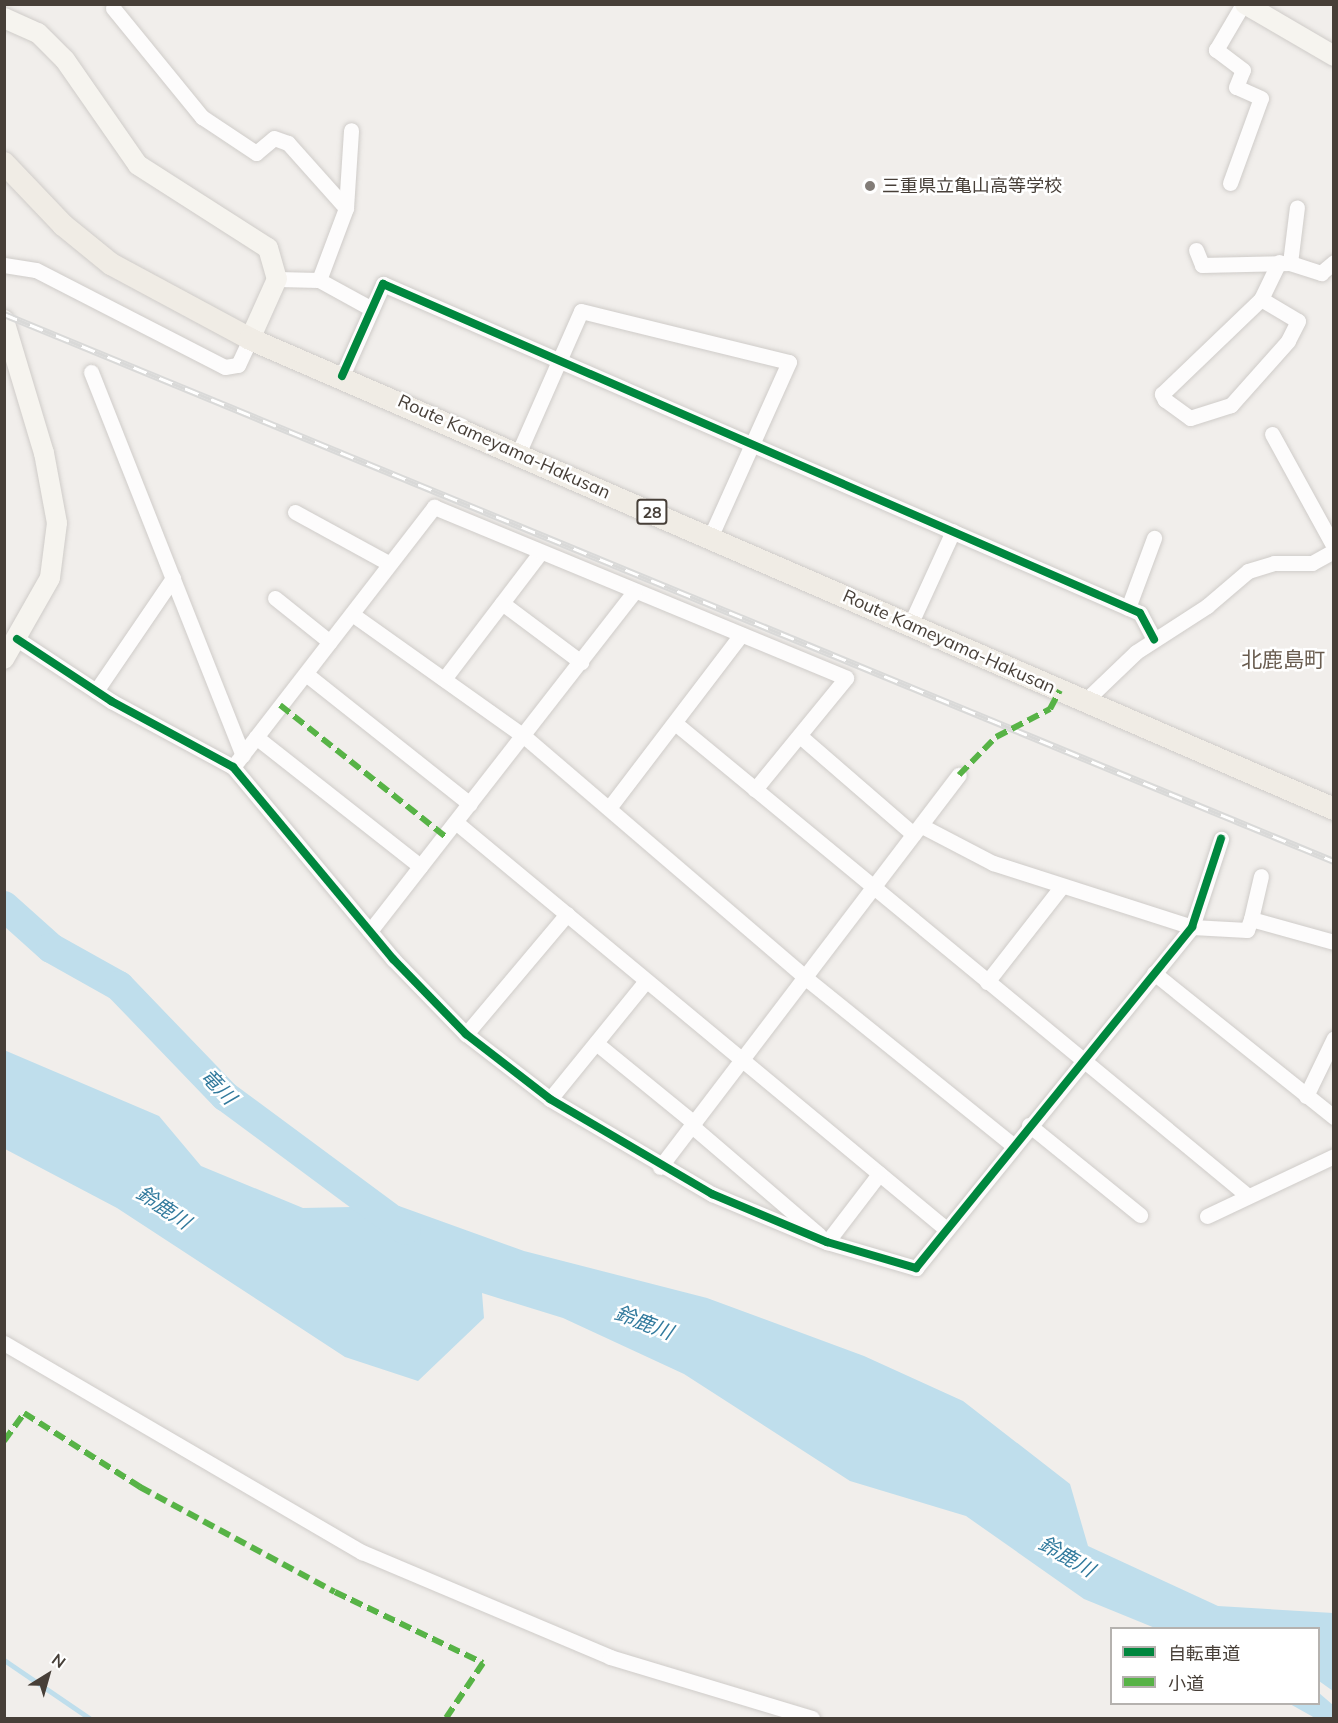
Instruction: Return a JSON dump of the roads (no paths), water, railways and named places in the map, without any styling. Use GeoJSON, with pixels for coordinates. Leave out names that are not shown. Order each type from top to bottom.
{"type":"FeatureCollection","features":[{"type":"Feature","properties":{"kind":"main road"},"geometry":{"type":"LineString","coordinates":[[1244,4],[1334,56]]}},
{"type":"Feature","properties":{"kind":"main road"},"geometry":{"type":"LineString","coordinates":[[4,18],[38,33],[66,60],[138,165],[259,238],[272,258],[276,279],[250,339]]}},
{"type":"Feature","properties":{"kind":"main road","name":"Route Kameyama-Hakusan"},"geometry":{"type":"LineString","coordinates":[[4,163],[63,225],[111,264],[250,339],[342,376],[1334,809]]}},
{"type":"Feature","properties":{"kind":"main road"},"geometry":{"type":"LineString","coordinates":[[4,320],[53,486],[57,523],[50,578],[11,649]]}},
{"type":"Feature","properties":{"kind":"street"},"geometry":{"type":"LineString","coordinates":[[1230,183],[1261,98],[1236,87],[1243,70],[1216,50],[1244,4]]}},
{"type":"Feature","properties":{"kind":"street"},"geometry":{"type":"LineString","coordinates":[[113,8],[202,117],[256,153],[274,138],[288,143],[346,208]]}},
{"type":"Feature","properties":{"kind":"street"},"geometry":{"type":"LineString","coordinates":[[319,280],[346,208],[351,130]]}},
{"type":"Feature","properties":{"kind":"street"},"geometry":{"type":"LineString","coordinates":[[1261,299],[1298,321],[1288,341],[1231,405],[1190,418],[1165,400],[1162,394],[1261,299],[1284,262],[1297,207]]}},
{"type":"Feature","properties":{"kind":"street"},"geometry":{"type":"LineString","coordinates":[[1196,250],[1202,265],[1284,262],[1321,273],[1334,262]]}},
{"type":"Feature","properties":{"kind":"street"},"geometry":{"type":"LineString","coordinates":[[4,265],[36,270],[225,367],[238,365],[250,339]]}},
{"type":"Feature","properties":{"kind":"street"},"geometry":{"type":"LineString","coordinates":[[276,279],[319,280],[372,309]]}},
{"type":"Feature","properties":{"kind":"street"},"geometry":{"type":"LineString","coordinates":[[342,376],[383,284],[1140,613],[1154,639]]}},
{"type":"Feature","properties":{"kind":"street"},"geometry":{"type":"LineString","coordinates":[[518,454],[581,310],[789,362],[710,538]]}},
{"type":"Feature","properties":{"kind":"street"},"geometry":{"type":"LineString","coordinates":[[91,372],[243,755]]}},
{"type":"Feature","properties":{"kind":"street"},"geometry":{"type":"LineString","coordinates":[[1086,700],[1154,639],[1207,606],[1248,571],[1274,563],[1312,563],[1334,549],[1272,434]]}},
{"type":"Feature","properties":{"kind":"street"},"geometry":{"type":"LineString","coordinates":[[233,767],[352,614],[388,563],[434,507],[540,554],[846,678],[755,789]]}},
{"type":"Feature","properties":{"kind":"street"},"geometry":{"type":"LineString","coordinates":[[295,512],[388,563]]}},
{"type":"Feature","properties":{"kind":"street"},"geometry":{"type":"LineString","coordinates":[[910,624],[953,531]]}},
{"type":"Feature","properties":{"kind":"street"},"geometry":{"type":"LineString","coordinates":[[1128,608],[1154,538]]}},
{"type":"Feature","properties":{"kind":"street"},"geometry":{"type":"LineString","coordinates":[[444,679],[540,554]]}},
{"type":"Feature","properties":{"kind":"street"},"geometry":{"type":"LineString","coordinates":[[96,691],[173,579]]}},
{"type":"Feature","properties":{"kind":"street"},"geometry":{"type":"LineString","coordinates":[[370,931],[420,866],[458,824],[470,804],[525,737],[634,592]]}},
{"type":"Feature","properties":{"kind":"street"},"geometry":{"type":"LineString","coordinates":[[275,598],[330,642]]}},
{"type":"Feature","properties":{"kind":"street"},"geometry":{"type":"LineString","coordinates":[[502,603],[581,662]]}},
{"type":"Feature","properties":{"kind":"street"},"geometry":{"type":"LineString","coordinates":[[352,614],[525,737],[807,979],[1013,1145]]}},
{"type":"Feature","properties":{"kind":"street"},"geometry":{"type":"LineString","coordinates":[[609,808],[741,634]]}},
{"type":"Feature","properties":{"kind":"street"},"geometry":{"type":"LineString","coordinates":[[11,649],[96,691],[233,767],[370,931],[466,1034],[550,1099],[660,1167],[827,1242],[916,1268],[1029,1125],[1192,927],[1221,839]]}},
{"type":"Feature","properties":{"kind":"street"},"geometry":{"type":"LineString","coordinates":[[306,674],[470,804]]}},
{"type":"Feature","properties":{"kind":"street"},"geometry":{"type":"LineString","coordinates":[[675,723],[871,888],[1248,1196]]}},
{"type":"Feature","properties":{"kind":"street"},"geometry":{"type":"LineString","coordinates":[[800,735],[919,830],[993,863],[1192,927],[1247,930],[1261,876]]}},
{"type":"Feature","properties":{"kind":"street"},"geometry":{"type":"LineString","coordinates":[[256,737],[420,866]]}},
{"type":"Feature","properties":{"kind":"street"},"geometry":{"type":"LineString","coordinates":[[660,1167],[807,979],[871,888],[919,830],[959,775]]}},
{"type":"Feature","properties":{"kind":"street"},"geometry":{"type":"LineString","coordinates":[[458,824],[645,982],[946,1229]]}},
{"type":"Feature","properties":{"kind":"street"},"geometry":{"type":"LineString","coordinates":[[987,982],[1062,886]]}},
{"type":"Feature","properties":{"kind":"street"},"geometry":{"type":"LineString","coordinates":[[466,1034],[567,914]]}},
{"type":"Feature","properties":{"kind":"street"},"geometry":{"type":"LineString","coordinates":[[1251,919],[1334,942]]}},
{"type":"Feature","properties":{"kind":"street"},"geometry":{"type":"LineString","coordinates":[[1154,973],[1334,1117]]}},
{"type":"Feature","properties":{"kind":"street"},"geometry":{"type":"LineString","coordinates":[[550,1099],[645,982]]}},
{"type":"Feature","properties":{"kind":"street"},"geometry":{"type":"LineString","coordinates":[[1306,1096],[1334,1038]]}},
{"type":"Feature","properties":{"kind":"street"},"geometry":{"type":"LineString","coordinates":[[596,1043],[827,1242]]}},
{"type":"Feature","properties":{"kind":"street"},"geometry":{"type":"LineString","coordinates":[[1029,1125],[1140,1215]]}},
{"type":"Feature","properties":{"kind":"street"},"geometry":{"type":"LineString","coordinates":[[1207,1216],[1334,1156]]}},
{"type":"Feature","properties":{"kind":"street"},"geometry":{"type":"LineString","coordinates":[[827,1242],[879,1174]]}},
{"type":"Feature","properties":{"kind":"street"},"geometry":{"type":"LineString","coordinates":[[4,1343],[362,1552],[610,1657],[812,1719]]}},
{"type":"Feature","properties":{"kind":"water","name":"鈴鹿川"},"geometry":{"type":"Polygon","coordinates":[[[4,1050],[159,1116],[201,1166],[303,1208],[399,1206],[524,1251],[707,1298],[864,1356],[963,1401],[1070,1484],[1088,1546],[1218,1606],[1333,1613],[1333,1691],[1320,1682],[1320,1627],[1153,1627],[1084,1599],[966,1516],[850,1481],[684,1374],[563,1318],[482,1293],[484,1318],[418,1381],[345,1357],[117,1208],[5,1149],[4,1050]]]}},
{"type":"Feature","properties":{"kind":"water"},"geometry":{"type":"Polygon","coordinates":[[[1320,1694],[1333,1705],[1333,1718],[1315,1718],[1292,1705],[1320,1705],[1320,1694]]]}},
{"type":"Feature","properties":{"kind":"waterway","name":"竜川"},"geometry":{"type":"LineString","coordinates":[[4,906],[51,948],[119,986],[225,1096],[406,1230]]}},
{"type":"Feature","properties":{"kind":"waterway"},"geometry":{"type":"LineString","coordinates":[[4,1660],[89,1718]]}},
{"type":"Feature","properties":{"kind":"railway"},"geometry":{"type":"LineString","coordinates":[[4,314],[1334,861]]}},
{"type":"Feature","properties":{"kind":"place","name":"三重県立亀山高等学校"},"geometry":{"type":"Point","coordinates":[870,186]}},
{"type":"Feature","properties":{"kind":"district","name":"北鹿島町"},"geometry":{"type":"Point","coordinates":[1283,659]}}]}
